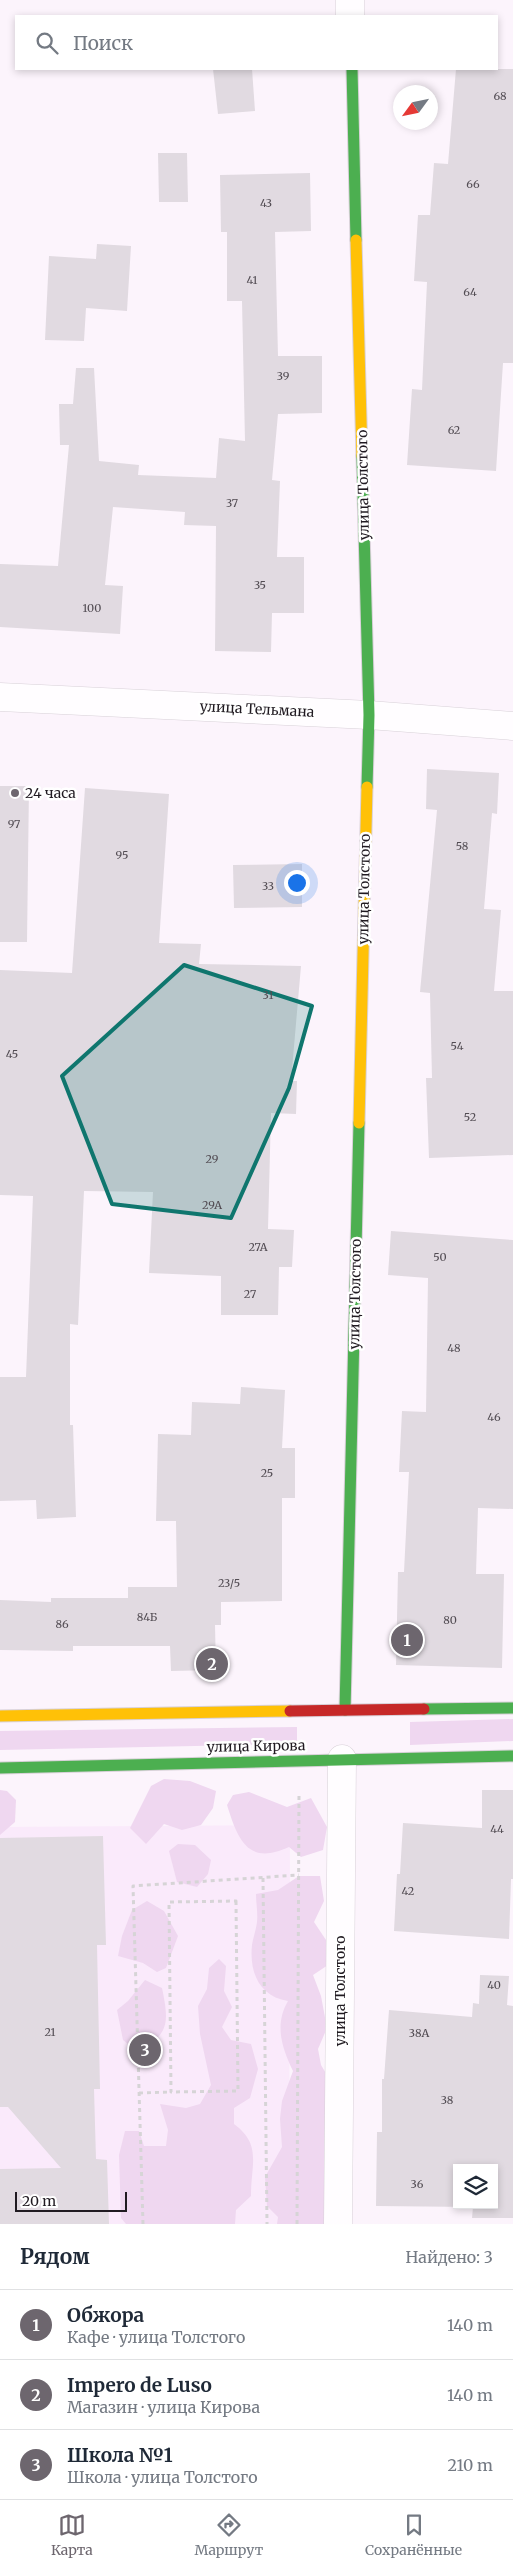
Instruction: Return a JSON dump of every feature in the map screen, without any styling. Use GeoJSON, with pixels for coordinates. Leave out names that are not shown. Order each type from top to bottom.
{"type":"FeatureCollection","features":[{"type":"Feature","properties":{"kind":"street"},"geometry":{"type":"LineString","coordinates":[[350,0],[350,15]]}},
{"type":"Feature","properties":{"kind":"street","name":"улица Толстого"},"geometry":{"type":"LineString","coordinates":[[345,1710],[369,715],[352,70]]}},
{"type":"Feature","properties":{"kind":"street","name":"улица Тельмана"},"geometry":{"type":"LineString","coordinates":[[0,697],[369,715],[513,726]]}},
{"type":"Feature","properties":{"kind":"street"},"geometry":{"type":"LineString","coordinates":[[0,1716],[513,1708]]}},
{"type":"Feature","properties":{"kind":"street","name":"улица Кирова"},"geometry":{"type":"LineString","coordinates":[[0,1768],[513,1756]]}},
{"type":"Feature","properties":{"kind":"street","name":"улица Толстого"},"geometry":{"type":"LineString","coordinates":[[338,2224],[342,1759]]}},
{"type":"Feature","properties":{"kind":"path"},"geometry":{"type":"LineString","coordinates":[[297,2224],[299,1802],[301,1760]]}},
{"type":"Feature","properties":{"kind":"path"},"geometry":{"type":"LineString","coordinates":[[299,1802],[305,1806]]}},
{"type":"Feature","properties":{"kind":"path"},"geometry":{"type":"LineString","coordinates":[[143,2224],[133,1886],[299,1875]]}},
{"type":"Feature","properties":{"kind":"path"},"geometry":{"type":"LineString","coordinates":[[263,1878],[267,2224]]}},
{"type":"Feature","properties":{"kind":"path"},"geometry":{"type":"LineString","coordinates":[[139,2093],[238,2091],[236,1901],[169,1902],[171,2092]]}},
{"type":"Feature","properties":{"kind":"highlighted area"},"geometry":{"type":"Polygon","coordinates":[[[184,965],[312,1006],[289,1088],[231,1218],[112,1204],[62,1076],[184,965]]]}},
{"type":"Feature","properties":{"kind":"shaded area"},"geometry":{"type":"Polygon","coordinates":[[[513,1719],[513,1741],[410,1745],[410,1722],[513,1719]]]}},
{"type":"Feature","properties":{"kind":"shaded area"},"geometry":{"type":"Polygon","coordinates":[[[297,1727],[297,1744],[0,1750],[0,1731],[297,1727]]]}},
{"type":"Feature","properties":{"kind":"shaded area"},"geometry":{"type":"Polygon","coordinates":[[[164,1779],[190,1781],[216,1791],[213,1808],[201,1825],[182,1830],[164,1824],[146,1844],[130,1828],[151,1786],[164,1779]]]}},
{"type":"Feature","properties":{"kind":"shaded area"},"geometry":{"type":"Polygon","coordinates":[[[0,1790],[7,1791],[16,1800],[15,1822],[0,1835],[0,1790]]]}},
{"type":"Feature","properties":{"kind":"shaded area"},"geometry":{"type":"Polygon","coordinates":[[[249,1792],[287,1807],[311,1798],[327,1827],[323,1850],[301,1857],[289,1847],[275,1852],[264,1853],[254,1851],[247,1846],[236,1829],[227,1805],[233,1795],[249,1792]]]}},
{"type":"Feature","properties":{"kind":"shaded area"},"geometry":{"type":"Polygon","coordinates":[[[290,1825],[289,2224],[0,2224],[0,1827],[290,1825]]]}},
{"type":"Feature","properties":{"kind":"shaded area"},"geometry":{"type":"Polygon","coordinates":[[[178,1844],[195,1845],[211,1860],[208,1874],[197,1887],[177,1882],[169,1851],[178,1844]]]}},
{"type":"Feature","properties":{"kind":"shaded area"},"geometry":{"type":"Polygon","coordinates":[[[299,1876],[320,1876],[324,1901],[314,1922],[326,1940],[328,1965],[313,1975],[321,1996],[327,2028],[318,2049],[321,2065],[347,2109],[327,2224],[277,2224],[278,2217],[267,2206],[265,2177],[282,2147],[280,2119],[282,2101],[293,2071],[281,2036],[281,2019],[288,2001],[278,1999],[264,1989],[258,1982],[252,1965],[252,1945],[257,1925],[256,1894],[278,1890],[299,1876]]]}},
{"type":"Feature","properties":{"kind":"shaded area"},"geometry":{"type":"Polygon","coordinates":[[[147,1901],[164,1911],[178,1936],[166,1968],[157,1972],[143,1963],[118,1956],[122,1936],[132,1910],[147,1901]]]}},
{"type":"Feature","properties":{"kind":"shaded area"},"geometry":{"type":"Polygon","coordinates":[[[219,1959],[226,1966],[224,1991],[232,2007],[222,2027],[231,2040],[251,2044],[258,2069],[250,2098],[234,2108],[234,2124],[243,2132],[252,2147],[251,2196],[236,2210],[235,2224],[126,2224],[121,2218],[119,2155],[125,2131],[139,2131],[144,2146],[166,2146],[168,2130],[160,2104],[186,2108],[200,2104],[211,2085],[200,2034],[198,2006],[207,1989],[209,1968],[219,1959]]]}},
{"type":"Feature","properties":{"kind":"shaded area"},"geometry":{"type":"Polygon","coordinates":[[[145,1980],[162,1988],[166,2019],[161,2033],[156,2039],[137,2051],[123,2040],[117,2010],[128,2001],[145,1980]]]}},
{"type":"Feature","properties":{"kind":"building"},"geometry":{"type":"Polygon","coordinates":[[[513,69],[513,363],[503,363],[496,471],[407,465],[412,389],[422,390],[427,282],[414,281],[418,215],[430,215],[434,163],[448,164],[456,70],[513,69]]]}},
{"type":"Feature","properties":{"kind":"building"},"geometry":{"type":"Polygon","coordinates":[[[213,70],[252,70],[255,111],[218,114],[213,70]]]}},
{"type":"Feature","properties":{"kind":"building"},"geometry":{"type":"Polygon","coordinates":[[[158,153],[187,153],[188,202],[159,202],[158,153]]]}},
{"type":"Feature","properties":{"kind":"building"},"geometry":{"type":"Polygon","coordinates":[[[310,173],[311,231],[275,232],[278,356],[322,356],[322,413],[278,414],[272,480],[280,481],[277,557],[304,557],[304,613],[272,613],[271,652],[215,651],[216,526],[184,525],[185,512],[113,507],[105,585],[123,586],[120,634],[0,627],[0,564],[58,566],[69,445],[60,445],[59,404],[73,404],[76,368],[94,368],[99,461],[139,465],[138,475],[216,478],[219,438],[245,441],[242,301],[227,301],[227,232],[221,232],[220,175],[310,173]]]}},
{"type":"Feature","properties":{"kind":"building"},"geometry":{"type":"Polygon","coordinates":[[[97,244],[131,246],[127,311],[86,308],[84,341],[45,340],[49,256],[96,259],[97,244]]]}},
{"type":"Feature","properties":{"kind":"building"},"geometry":{"type":"Polygon","coordinates":[[[427,769],[499,773],[497,814],[492,813],[484,909],[501,910],[494,991],[513,991],[513,1155],[429,1158],[426,1078],[432,1078],[430,993],[420,992],[437,810],[426,809],[427,769]]]}},
{"type":"Feature","properties":{"kind":"building"},"geometry":{"type":"Polygon","coordinates":[[[0,786],[29,786],[27,942],[0,942],[0,786]]]}},
{"type":"Feature","properties":{"kind":"building"},"geometry":{"type":"Polygon","coordinates":[[[85,788],[169,794],[159,943],[201,944],[199,964],[301,966],[291,1081],[297,1081],[296,1114],[271,1113],[268,1229],[294,1230],[292,1267],[279,1267],[278,1315],[221,1315],[221,1276],[149,1273],[153,1192],[84,1191],[78,1325],[70,1324],[70,1425],[73,1425],[76,1517],[37,1519],[36,1500],[0,1501],[0,1377],[26,1377],[33,1196],[0,1195],[0,970],[72,973],[85,788]]]}},
{"type":"Feature","properties":{"kind":"building"},"geometry":{"type":"Polygon","coordinates":[[[302,864],[302,907],[234,908],[233,865],[302,864]]]}},
{"type":"Feature","properties":{"kind":"building"},"geometry":{"type":"Polygon","coordinates":[[[391,1231],[513,1240],[513,1509],[478,1508],[476,1574],[504,1574],[502,1668],[396,1665],[398,1572],[404,1572],[409,1472],[399,1472],[402,1411],[426,1412],[428,1278],[388,1275],[391,1231]]]}},
{"type":"Feature","properties":{"kind":"building"},"geometry":{"type":"Polygon","coordinates":[[[241,1387],[285,1390],[282,1448],[295,1448],[295,1498],[282,1498],[282,1601],[221,1602],[221,1625],[215,1625],[216,1670],[171,1671],[170,1646],[73,1646],[73,1651],[0,1650],[0,1600],[51,1602],[51,1598],[128,1598],[128,1587],[177,1587],[176,1521],[156,1521],[158,1434],[191,1435],[192,1402],[240,1404],[241,1387]]]}},
{"type":"Feature","properties":{"kind":"building"},"geometry":{"type":"Polygon","coordinates":[[[482,1790],[513,1790],[513,1879],[511,1879],[509,1939],[394,1931],[397,1874],[400,1874],[403,1823],[482,1828],[482,1790]]]}},
{"type":"Feature","properties":{"kind":"building"},"geometry":{"type":"Polygon","coordinates":[[[103,1836],[106,1945],[97,1945],[100,2089],[94,2089],[96,2159],[107,2160],[109,2224],[0,2224],[0,2169],[61,2168],[8,2107],[0,2107],[0,1838],[103,1836]]]}},
{"type":"Feature","properties":{"kind":"building"},"geometry":{"type":"Polygon","coordinates":[[[480,1975],[509,1976],[507,2005],[513,2006],[513,2218],[472,2218],[473,2209],[498,2209],[498,2164],[453,2164],[453,2207],[376,2206],[377,2132],[382,2132],[382,2079],[384,2079],[389,2010],[472,2017],[473,2003],[479,2004],[480,1975]]]}},
{"type":"Feature","properties":{"kind":"traffic: fast"},"geometry":{"type":"LineString","coordinates":[[352,70],[356,240]]}},
{"type":"Feature","properties":{"kind":"traffic: fast"},"geometry":{"type":"LineString","coordinates":[[362,456],[369,715],[367,787]]}},
{"type":"Feature","properties":{"kind":"traffic: fast"},"geometry":{"type":"LineString","coordinates":[[345,1710],[359,1123]]}},
{"type":"Feature","properties":{"kind":"traffic: fast"},"geometry":{"type":"LineString","coordinates":[[424,1709],[513,1708]]}},
{"type":"Feature","properties":{"kind":"traffic: fast"},"geometry":{"type":"LineString","coordinates":[[0,1768],[513,1756]]}},
{"type":"Feature","properties":{"kind":"traffic: slow"},"geometry":{"type":"LineString","coordinates":[[356,240],[362,456]]}},
{"type":"Feature","properties":{"kind":"traffic: slow"},"geometry":{"type":"LineString","coordinates":[[359,1123],[367,787]]}},
{"type":"Feature","properties":{"kind":"traffic: slow"},"geometry":{"type":"LineString","coordinates":[[0,1716],[290,1711]]}},
{"type":"Feature","properties":{"kind":"traffic: jam"},"geometry":{"type":"LineString","coordinates":[[290,1711],[424,1709]]}},
{"type":"Feature","properties":{"kind":"place","name":"24 часа"},"geometry":{"type":"Point","coordinates":[15,793]}},
{"type":"Feature","properties":{"kind":"place","name":"Обжора"},"geometry":{"type":"Point","coordinates":[407,1640]}},
{"type":"Feature","properties":{"kind":"place","name":"Impero de Luso"},"geometry":{"type":"Point","coordinates":[212,1664]}},
{"type":"Feature","properties":{"kind":"place","name":"Школа №1"},"geometry":{"type":"Point","coordinates":[145,2050]}}]}
